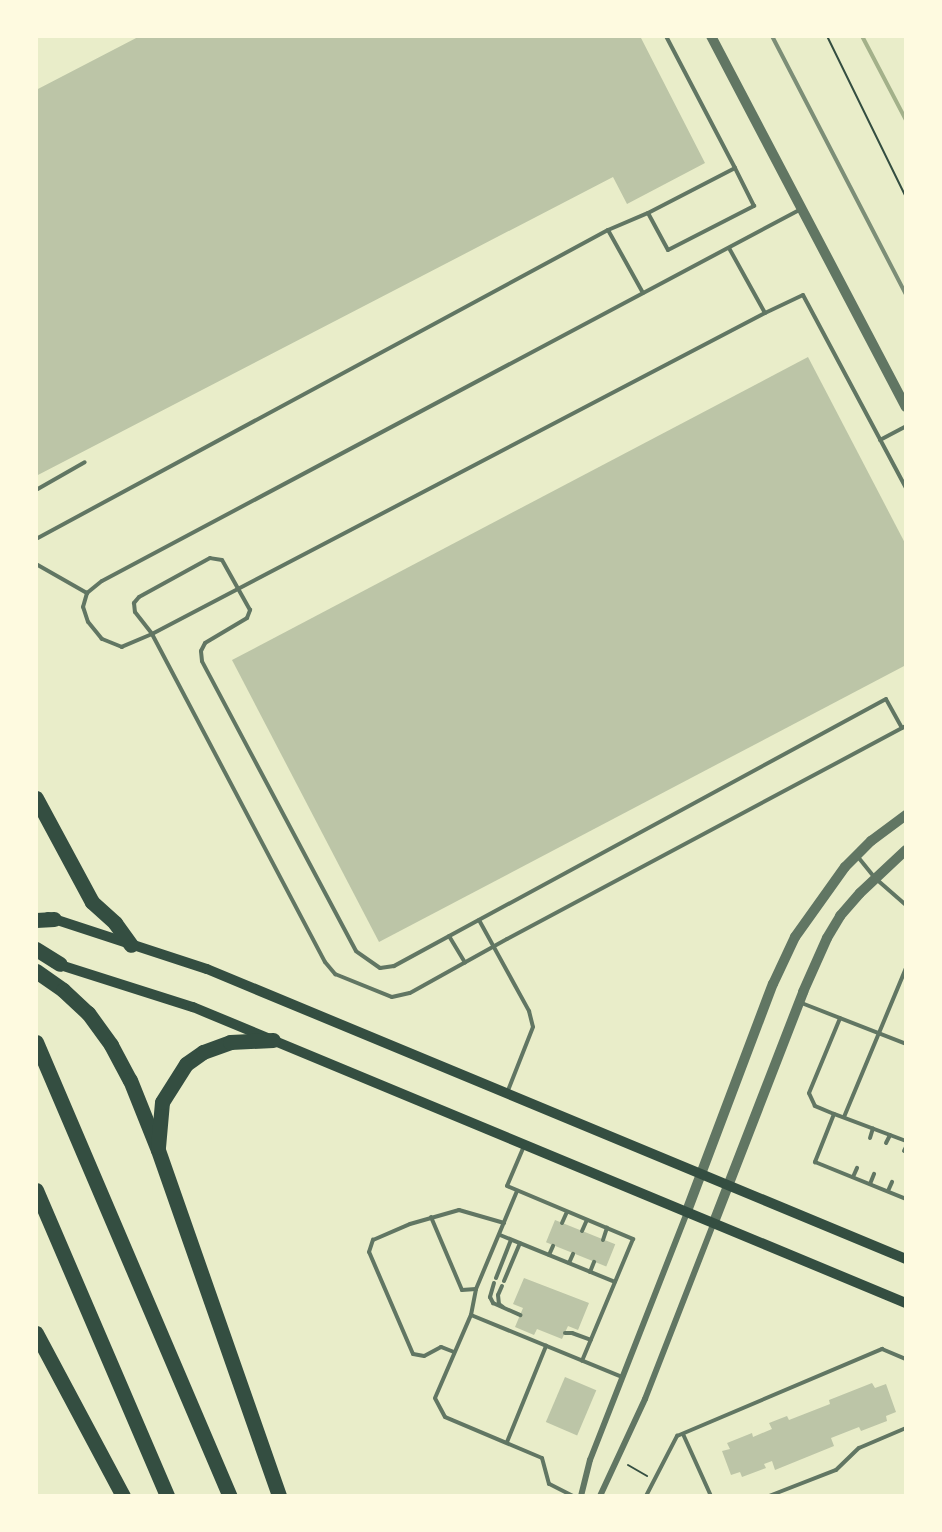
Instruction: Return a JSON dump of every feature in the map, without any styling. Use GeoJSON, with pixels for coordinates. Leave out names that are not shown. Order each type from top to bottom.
{"type":"FeatureCollection","features":[{"type":"Feature","properties":{"kind":"highway"},"geometry":{"type":"LineString","coordinates":[[36,798],[92,902],[115,923],[131,945]]}},
{"type":"Feature","properties":{"kind":"highway"},"geometry":{"type":"LineString","coordinates":[[36,920],[54,919]]}},
{"type":"Feature","properties":{"kind":"highway"},"geometry":{"type":"LineString","coordinates":[[36,949],[60,964]]}},
{"type":"Feature","properties":{"kind":"highway"},"geometry":{"type":"LineString","coordinates":[[36,971],[63,990],[88,1013],[111,1045],[130,1080],[158,1149],[279,1496]]}},
{"type":"Feature","properties":{"kind":"highway"},"geometry":{"type":"LineString","coordinates":[[158,1149],[162,1102],[186,1064],[203,1052],[230,1042],[273,1040]]}},
{"type":"Feature","properties":{"kind":"highway"},"geometry":{"type":"LineString","coordinates":[[36,1042],[230,1496]]}},
{"type":"Feature","properties":{"kind":"highway"},"geometry":{"type":"LineString","coordinates":[[36,1190],[167,1496]]}},
{"type":"Feature","properties":{"kind":"highway"},"geometry":{"type":"LineString","coordinates":[[36,1333],[123,1496]]}},
{"type":"Feature","properties":{"kind":"main road"},"geometry":{"type":"LineString","coordinates":[[36,913],[207,969],[906,1259]]}},
{"type":"Feature","properties":{"kind":"main road"},"geometry":{"type":"LineString","coordinates":[[36,957],[193,1007],[906,1303]]}},
{"type":"Feature","properties":{"kind":"street"},"geometry":{"type":"LineString","coordinates":[[711,36],[906,407]]}},
{"type":"Feature","properties":{"kind":"street"},"geometry":{"type":"LineString","coordinates":[[581,1496],[590,1460],[773,984],[795,937],[821,899],[857,855],[871,841],[906,815]]}},
{"type":"Feature","properties":{"kind":"street"},"geometry":{"type":"LineString","coordinates":[[600,1496],[645,1399],[799,1002],[827,938],[840,916],[875,878],[906,850]]}},
{"type":"Feature","properties":{"kind":"lane"},"geometry":{"type":"LineString","coordinates":[[648,213],[668,250],[754,206],[666,36]]}},
{"type":"Feature","properties":{"kind":"lane"},"geometry":{"type":"LineString","coordinates":[[36,539],[608,230],[648,213],[735,168]]}},
{"type":"Feature","properties":{"kind":"lane"},"geometry":{"type":"LineString","coordinates":[[802,209],[102,581],[87,593],[83,607],[88,622],[102,639],[122,647],[152,634],[803,295],[906,488]]}},
{"type":"Feature","properties":{"kind":"lane"},"geometry":{"type":"LineString","coordinates":[[608,230],[644,294]]}},
{"type":"Feature","properties":{"kind":"lane"},"geometry":{"type":"LineString","coordinates":[[729,248],[765,313]]}},
{"type":"Feature","properties":{"kind":"lane"},"geometry":{"type":"LineString","coordinates":[[880,440],[906,426]]}},
{"type":"Feature","properties":{"kind":"lane"},"geometry":{"type":"LineString","coordinates":[[36,490],[85,462]]}},
{"type":"Feature","properties":{"kind":"lane"},"geometry":{"type":"LineString","coordinates":[[210,558],[222,560],[250,610],[247,618],[205,643],[201,651],[202,661],[356,951],[380,968],[394,966],[886,699],[904,727],[410,993],[392,997],[335,974],[324,962],[152,634],[135,612],[134,603],[139,597],[210,558]]}},
{"type":"Feature","properties":{"kind":"lane"},"geometry":{"type":"LineString","coordinates":[[36,564],[87,593]]}},
{"type":"Feature","properties":{"kind":"lane"},"geometry":{"type":"LineString","coordinates":[[857,855],[875,878],[906,905]]}},
{"type":"Feature","properties":{"kind":"lane"},"geometry":{"type":"LineString","coordinates":[[479,920],[529,1011],[533,1027],[507,1093]]}},
{"type":"Feature","properties":{"kind":"lane"},"geometry":{"type":"LineString","coordinates":[[449,936],[465,963]]}},
{"type":"Feature","properties":{"kind":"lane"},"geometry":{"type":"LineString","coordinates":[[844,1117],[906,968]]}},
{"type":"Feature","properties":{"kind":"lane"},"geometry":{"type":"LineString","coordinates":[[799,1002],[906,1044]]}},
{"type":"Feature","properties":{"kind":"lane"},"geometry":{"type":"LineString","coordinates":[[840,1018],[809,1093],[815,1106],[906,1141]]}},
{"type":"Feature","properties":{"kind":"lane"},"geometry":{"type":"LineString","coordinates":[[834,1114],[814,1162],[906,1198]]}},
{"type":"Feature","properties":{"kind":"lane"},"geometry":{"type":"LineString","coordinates":[[870,1138],[873,1128]]}},
{"type":"Feature","properties":{"kind":"lane"},"geometry":{"type":"LineString","coordinates":[[886,1143],[890,1135]]}},
{"type":"Feature","properties":{"kind":"lane"},"geometry":{"type":"LineString","coordinates":[[525,1144],[507,1186],[633,1239],[582,1361]]}},
{"type":"Feature","properties":{"kind":"lane"},"geometry":{"type":"LineString","coordinates":[[853,1177],[856,1168]]}},
{"type":"Feature","properties":{"kind":"lane"},"geometry":{"type":"LineString","coordinates":[[870,1184],[874,1174]]}},
{"type":"Feature","properties":{"kind":"lane"},"geometry":{"type":"LineString","coordinates":[[888,1191],[892,1182]]}},
{"type":"Feature","properties":{"kind":"lane"},"geometry":{"type":"LineString","coordinates":[[518,1191],[476,1289],[471,1315],[435,1398],[445,1417],[542,1458],[549,1484],[573,1496]]}},
{"type":"Feature","properties":{"kind":"lane"},"geometry":{"type":"LineString","coordinates":[[454,1352],[441,1347],[424,1356],[413,1354],[369,1252],[373,1240],[431,1217],[459,1210],[504,1223]]}},
{"type":"Feature","properties":{"kind":"lane"},"geometry":{"type":"LineString","coordinates":[[562,1223],[567,1212]]}},
{"type":"Feature","properties":{"kind":"lane"},"geometry":{"type":"LineString","coordinates":[[431,1217],[462,1290],[476,1289]]}},
{"type":"Feature","properties":{"kind":"lane"},"geometry":{"type":"LineString","coordinates":[[582,1231],[587,1220]]}},
{"type":"Feature","properties":{"kind":"lane"},"geometry":{"type":"LineString","coordinates":[[603,1240],[607,1228]]}},
{"type":"Feature","properties":{"kind":"lane"},"geometry":{"type":"LineString","coordinates":[[500,1235],[615,1282]]}},
{"type":"Feature","properties":{"kind":"lane"},"geometry":{"type":"LineString","coordinates":[[511,1240],[490,1297],[493,1303],[520,1315]]}},
{"type":"Feature","properties":{"kind":"lane"},"geometry":{"type":"LineString","coordinates":[[505,1309],[499,1304],[498,1295],[520,1243]]}},
{"type":"Feature","properties":{"kind":"lane"},"geometry":{"type":"LineString","coordinates":[[549,1255],[553,1246]]}},
{"type":"Feature","properties":{"kind":"lane"},"geometry":{"type":"LineString","coordinates":[[569,1263],[573,1254]]}},
{"type":"Feature","properties":{"kind":"lane"},"geometry":{"type":"LineString","coordinates":[[590,1272],[594,1262]]}},
{"type":"Feature","properties":{"kind":"lane"},"geometry":{"type":"LineString","coordinates":[[471,1315],[622,1377]]}},
{"type":"Feature","properties":{"kind":"lane"},"geometry":{"type":"LineString","coordinates":[[565,1333],[572,1332],[591,1340]]}},
{"type":"Feature","properties":{"kind":"lane"},"geometry":{"type":"LineString","coordinates":[[507,1442],[546,1346]]}},
{"type":"Feature","properties":{"kind":"lane"},"geometry":{"type":"LineString","coordinates":[[646,1496],[677,1436],[882,1349],[906,1359]]}},
{"type":"Feature","properties":{"kind":"lane"},"geometry":{"type":"LineString","coordinates":[[769,1496],[836,1470],[859,1448],[906,1428]]}},
{"type":"Feature","properties":{"kind":"lane"},"geometry":{"type":"LineString","coordinates":[[683,1434],[711,1496]]}},
{"type":"Feature","properties":{"kind":"path"},"geometry":{"type":"LineString","coordinates":[[828,36],[906,196]]}},
{"type":"Feature","properties":{"kind":"path"},"geometry":{"type":"LineString","coordinates":[[628,1465],[647,1476]]}},
{"type":"Feature","properties":{"kind":"building"},"geometry":{"type":"Polygon","coordinates":[[[140,36],[640,36],[705,163],[627,204],[613,177],[36,476],[36,90],[140,36]]]}},
{"type":"Feature","properties":{"kind":"building"},"geometry":{"type":"Polygon","coordinates":[[[808,357],[906,545],[906,665],[379,942],[232,660],[808,357]]]}},
{"type":"Feature","properties":{"kind":"building"},"geometry":{"type":"Polygon","coordinates":[[[555,1220],[615,1244],[606,1267],[546,1242],[555,1220]]]}},
{"type":"Feature","properties":{"kind":"building"},"geometry":{"type":"Polygon","coordinates":[[[524,1278],[589,1303],[578,1330],[568,1326],[562,1339],[537,1329],[534,1335],[515,1327],[523,1308],[513,1304],[524,1278]]]}},
{"type":"Feature","properties":{"kind":"building"},"geometry":{"type":"Polygon","coordinates":[[[565,1377],[596,1390],[577,1435],[546,1422],[565,1377]]]}},
{"type":"Feature","properties":{"kind":"building"},"geometry":{"type":"Polygon","coordinates":[[[872,1383],[875,1388],[886,1384],[896,1412],[886,1416],[887,1421],[861,1431],[859,1427],[831,1438],[834,1446],[775,1470],[772,1461],[764,1464],[766,1468],[742,1477],[740,1472],[731,1475],[722,1451],[730,1449],[727,1443],[752,1433],[753,1437],[772,1429],[769,1423],[787,1416],[789,1420],[830,1404],[829,1400],[872,1383]]]}},
{"type":"Feature","properties":{"kind":"waterway"},"geometry":{"type":"LineString","coordinates":[[862,36],[906,120]]}},
{"type":"Feature","properties":{"kind":"railway"},"geometry":{"type":"LineString","coordinates":[[772,36],[906,294]]}}]}
